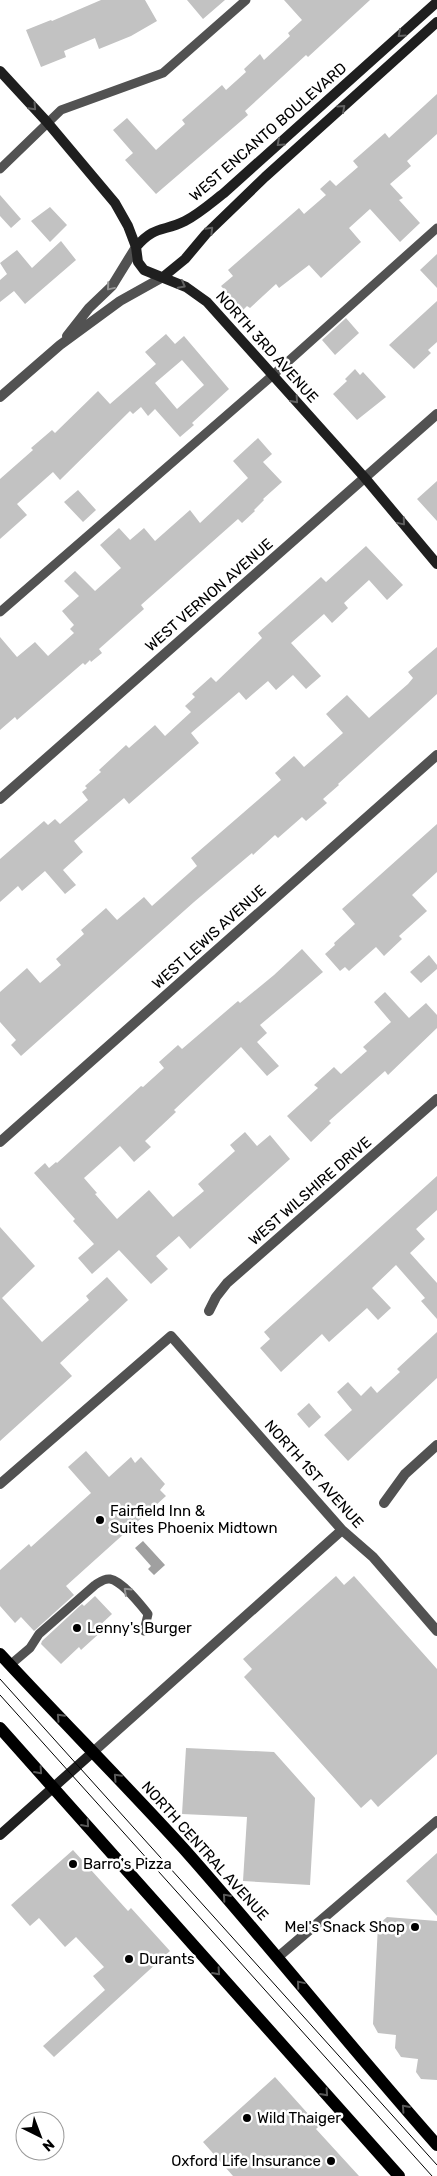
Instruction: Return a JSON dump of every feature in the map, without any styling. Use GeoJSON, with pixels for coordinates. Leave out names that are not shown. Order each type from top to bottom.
{"type":"FeatureCollection","features":[{"type":"Feature","properties":{"kind":"main road","name":"NORTH CENTRAL AVENUE"},"geometry":{"type":"LineString","coordinates":[[0,1654],[182,1848],[278,1957],[384,2086],[437,2144]]}},
{"type":"Feature","properties":{"kind":"main road"},"geometry":{"type":"LineString","coordinates":[[0,1728],[399,2176]]}},
{"type":"Feature","properties":{"kind":"street","name":"WEST ENCANTO BOULEVARD"},"geometry":{"type":"LineString","coordinates":[[60,345],[89,308],[112,286],[136,246],[153,231],[184,221],[201,211],[224,193],[437,2]]}},
{"type":"Feature","properties":{"kind":"street","name":"WEST ENCANTO BOULEVARD"},"geometry":{"type":"LineString","coordinates":[[0,397],[60,345],[120,301],[163,277],[185,259],[206,234],[265,177],[437,22]]}},
{"type":"Feature","properties":{"kind":"street","name":"NORTH 3RD AVENUE"},"geometry":{"type":"LineString","coordinates":[[0,71],[47,122],[116,203],[136,246],[138,262],[144,270],[186,286],[207,302],[365,478],[437,564]]}},
{"type":"Feature","properties":{"kind":"street","name":"WEST VERNON AVENUE"},"geometry":{"type":"LineString","coordinates":[[0,799],[437,414]]}},
{"type":"Feature","properties":{"kind":"street","name":"WEST LEWIS AVENUE"},"geometry":{"type":"LineString","coordinates":[[0,1142],[437,755]]}},
{"type":"Feature","properties":{"kind":"street","name":"WEST WILSHIRE DRIVE"},"geometry":{"type":"LineString","coordinates":[[209,1311],[216,1297],[227,1284],[437,1099]]}},
{"type":"Feature","properties":{"kind":"street","name":"NORTH 1ST AVENUE"},"geometry":{"type":"LineString","coordinates":[[0,1484],[172,1336],[342,1530],[373,1557],[437,1631]]}},
{"type":"Feature","properties":{"kind":"street"},"geometry":{"type":"LineString","coordinates":[[384,1503],[405,1474],[437,1445]]}},
{"type":"Feature","properties":{"kind":"street"},"geometry":{"type":"LineString","coordinates":[[0,1836],[342,1530]]}},
{"type":"Feature","properties":{"kind":"street"},"geometry":{"type":"LineString","coordinates":[[278,1957],[437,1821]]}},
{"type":"Feature","properties":{"kind":"lane"},"geometry":{"type":"LineString","coordinates":[[0,169],[61,110],[163,73],[246,0]]}},
{"type":"Feature","properties":{"kind":"lane"},"geometry":{"type":"LineString","coordinates":[[0,612],[273,375],[437,228]]}},
{"type":"Feature","properties":{"kind":"lane"},"geometry":{"type":"LineString","coordinates":[[10,1665],[30,1648],[45,1628],[95,1584],[104,1579],[111,1579],[123,1587],[148,1614],[144,1631]]}},
{"type":"Feature","properties":{"kind":"shaded area"},"geometry":{"type":"Polygon","coordinates":[[[143,1541],[165,1565],[154,1575],[148,1569],[151,1566],[135,1548],[143,1541]]]}},
{"type":"Feature","properties":{"kind":"building"},"geometry":{"type":"Polygon","coordinates":[[[101,0],[145,0],[157,21],[131,36],[99,49],[95,38],[64,51],[66,57],[41,67],[26,30],[101,0]]]}},
{"type":"Feature","properties":{"kind":"building"},"geometry":{"type":"Polygon","coordinates":[[[187,0],[225,0],[203,19],[187,0]]]}},
{"type":"Feature","properties":{"kind":"building"},"geometry":{"type":"Polygon","coordinates":[[[284,0],[370,0],[245,111],[248,115],[156,194],[125,160],[133,153],[113,130],[127,118],[156,150],[185,124],[182,120],[222,85],[226,90],[246,72],[244,69],[260,54],[264,60],[290,36],[288,33],[302,20],[284,0]]]}},
{"type":"Feature","properties":{"kind":"building"},"geometry":{"type":"Polygon","coordinates":[[[437,94],[437,134],[407,161],[411,166],[390,184],[403,198],[399,200],[420,223],[400,242],[370,209],[349,228],[361,242],[321,278],[309,265],[279,288],[276,284],[250,308],[247,306],[243,310],[221,286],[233,276],[228,270],[299,208],[304,214],[326,195],[320,189],[330,180],[336,186],[358,167],[353,161],[385,133],[389,138],[437,94]]]}},
{"type":"Feature","properties":{"kind":"building"},"geometry":{"type":"Polygon","coordinates":[[[0,195],[21,219],[11,228],[0,216],[0,195]]]}},
{"type":"Feature","properties":{"kind":"building"},"geometry":{"type":"Polygon","coordinates":[[[50,207],[67,225],[50,242],[31,221],[50,207]]]}},
{"type":"Feature","properties":{"kind":"building"},"geometry":{"type":"Polygon","coordinates":[[[61,241],[76,260],[25,304],[14,291],[0,302],[0,280],[7,274],[0,263],[17,250],[32,268],[61,241]]]}},
{"type":"Feature","properties":{"kind":"building"},"geometry":{"type":"Polygon","coordinates":[[[437,254],[437,288],[420,270],[437,254]]]}},
{"type":"Feature","properties":{"kind":"building"},"geometry":{"type":"Polygon","coordinates":[[[437,301],[437,342],[428,350],[431,353],[414,369],[389,345],[437,301]]]}},
{"type":"Feature","properties":{"kind":"building"},"geometry":{"type":"Polygon","coordinates":[[[346,318],[359,333],[335,355],[322,340],[346,318]]]}},
{"type":"Feature","properties":{"kind":"building"},"geometry":{"type":"Polygon","coordinates":[[[166,334],[175,344],[184,336],[229,389],[192,423],[194,425],[180,437],[155,409],[148,416],[141,407],[133,414],[130,411],[60,480],[53,472],[17,504],[27,515],[0,539],[0,479],[33,450],[31,448],[52,430],[55,433],[98,391],[110,404],[156,364],[145,352],[166,334]],[[182,360],[155,383],[177,409],[204,385],[182,360]]]}},
{"type":"Feature","properties":{"kind":"building"},"geometry":{"type":"Polygon","coordinates":[[[355,369],[360,375],[363,372],[386,397],[357,420],[333,394],[347,381],[345,379],[355,369]]]}},
{"type":"Feature","properties":{"kind":"building"},"geometry":{"type":"Polygon","coordinates":[[[258,438],[272,454],[263,462],[282,482],[263,499],[255,511],[242,523],[238,519],[141,605],[144,609],[99,649],[102,653],[91,662],[90,660],[85,665],[83,663],[17,720],[15,717],[0,730],[0,637],[17,657],[35,642],[48,656],[74,633],[70,629],[74,625],[62,611],[79,596],[64,581],[75,571],[95,591],[121,568],[100,545],[119,528],[130,540],[144,528],[155,541],[190,510],[200,523],[248,478],[233,461],[258,438]]]}},
{"type":"Feature","properties":{"kind":"building"},"geometry":{"type":"Polygon","coordinates":[[[437,481],[437,521],[417,499],[437,481]]]}},
{"type":"Feature","properties":{"kind":"building"},"geometry":{"type":"Polygon","coordinates":[[[78,490],[96,510],[83,522],[64,502],[78,490]]]}},
{"type":"Feature","properties":{"kind":"building"},"geometry":{"type":"Polygon","coordinates":[[[366,546],[403,585],[387,600],[369,580],[344,603],[348,608],[332,623],[324,614],[291,643],[321,676],[306,689],[293,675],[276,690],[268,681],[246,700],[239,692],[191,733],[199,743],[129,804],[124,798],[74,841],[83,852],[63,870],[76,885],[65,894],[45,871],[22,891],[18,886],[0,902],[0,859],[44,821],[48,825],[55,819],[60,824],[88,800],[82,792],[87,788],[85,786],[126,745],[129,748],[155,725],[165,736],[191,712],[185,706],[195,697],[192,694],[211,677],[216,682],[262,638],[258,633],[321,577],[326,582],[366,546]]]}},
{"type":"Feature","properties":{"kind":"building"},"geometry":{"type":"Polygon","coordinates":[[[437,647],[437,694],[338,784],[323,799],[327,803],[306,821],[302,817],[278,838],[275,835],[253,855],[252,853],[21,1056],[11,1045],[16,1040],[0,1022],[0,992],[27,968],[40,983],[61,965],[56,959],[84,934],[81,930],[106,908],[117,920],[144,897],[152,906],[197,866],[191,858],[281,780],[275,773],[294,756],[304,767],[343,733],[326,714],[347,695],[369,718],[408,684],[413,678],[408,672],[437,647]]]}},
{"type":"Feature","properties":{"kind":"building"},"geometry":{"type":"Polygon","coordinates":[[[437,824],[437,872],[412,895],[427,911],[399,936],[402,939],[384,956],[376,947],[349,971],[345,967],[340,971],[325,954],[355,924],[342,909],[437,824]]]}},
{"type":"Feature","properties":{"kind":"building"},"geometry":{"type":"Polygon","coordinates":[[[302,949],[323,972],[260,1025],[267,1033],[257,1042],[279,1066],[267,1076],[241,1047],[174,1110],[176,1112],[145,1141],[151,1147],[134,1162],[120,1146],[84,1178],[117,1219],[149,1190],[173,1217],[204,1191],[198,1184],[235,1151],[230,1145],[245,1132],[257,1146],[270,1135],[290,1159],[190,1249],[179,1236],[156,1256],[168,1269],[151,1284],[119,1250],[92,1274],[78,1258],[94,1244],[73,1221],[75,1219],[34,1173],[45,1163],[49,1168],[57,1163],[141,1086],[143,1087],[164,1068],[159,1062],[178,1045],[182,1049],[238,1001],[240,1003],[274,975],[302,949]]]}},
{"type":"Feature","properties":{"kind":"building"},"geometry":{"type":"Polygon","coordinates":[[[429,955],[437,965],[437,969],[421,983],[410,972],[429,955]]]}},
{"type":"Feature","properties":{"kind":"building"},"geometry":{"type":"Polygon","coordinates":[[[385,992],[409,1018],[426,1003],[437,1015],[437,1028],[388,1075],[385,1071],[329,1121],[331,1123],[311,1142],[287,1116],[318,1088],[314,1085],[334,1067],[341,1074],[367,1051],[363,1047],[391,1022],[374,1002],[385,992]]]}},
{"type":"Feature","properties":{"kind":"building"},"geometry":{"type":"Polygon","coordinates":[[[437,1176],[437,1210],[416,1229],[425,1239],[410,1253],[437,1283],[437,1319],[421,1301],[425,1298],[396,1265],[372,1288],[391,1308],[378,1320],[367,1308],[329,1342],[322,1334],[281,1372],[260,1348],[270,1339],[264,1332],[437,1176]]]}},
{"type":"Feature","properties":{"kind":"building"},"geometry":{"type":"Polygon","coordinates":[[[0,1227],[35,1266],[2,1298],[42,1342],[89,1300],[86,1296],[107,1277],[128,1300],[60,1363],[72,1376],[0,1441],[0,1227]]]}},
{"type":"Feature","properties":{"kind":"building"},"geometry":{"type":"Polygon","coordinates":[[[437,1332],[437,1378],[348,1461],[324,1435],[352,1410],[337,1392],[348,1382],[361,1396],[371,1386],[377,1393],[400,1372],[397,1369],[437,1332]]]}},
{"type":"Feature","properties":{"kind":"building"},"geometry":{"type":"Polygon","coordinates":[[[309,1403],[321,1417],[309,1428],[297,1414],[309,1403]]]}},
{"type":"Feature","properties":{"kind":"building","name":"Fairfield Inn & Suites Phoenix Midtown"},"geometry":{"type":"Polygon","coordinates":[[[86,1451],[109,1477],[131,1457],[135,1463],[141,1457],[165,1484],[160,1490],[166,1496],[66,1586],[74,1595],[34,1631],[21,1617],[15,1623],[0,1606],[0,1570],[29,1544],[31,1547],[91,1493],[68,1467],[86,1451]]]}},
{"type":"Feature","properties":{"kind":"building"},"geometry":{"type":"Polygon","coordinates":[[[336,1576],[344,1585],[354,1576],[437,1669],[437,1754],[378,1807],[371,1799],[361,1808],[244,1677],[252,1669],[243,1659],[336,1576]]]}},
{"type":"Feature","properties":{"kind":"building","name":"Lenny's Burger"},"geometry":{"type":"Polygon","coordinates":[[[95,1596],[112,1614],[99,1626],[103,1630],[81,1650],[79,1647],[61,1664],[41,1644],[42,1641],[82,1604],[84,1606],[95,1596]]]}},
{"type":"Feature","properties":{"kind":"building"},"geometry":{"type":"Polygon","coordinates":[[[186,1748],[274,1752],[315,1798],[310,1885],[243,1881],[247,1817],[182,1814],[186,1748]]]}},
{"type":"Feature","properties":{"kind":"building"},"geometry":{"type":"Polygon","coordinates":[[[73,1850],[128,1911],[131,1908],[170,1951],[54,2057],[43,2046],[105,1990],[93,1976],[104,1967],[76,1937],[65,1947],[39,1918],[30,1926],[11,1905],[73,1850]]]}},
{"type":"Feature","properties":{"kind":"building"},"geometry":{"type":"Polygon","coordinates":[[[437,1853],[437,1916],[406,1881],[437,1853]]]}},
{"type":"Feature","properties":{"kind":"building"},"geometry":{"type":"Polygon","coordinates":[[[387,1917],[437,1921],[437,2080],[421,2079],[416,2072],[418,2059],[401,2057],[395,2048],[396,2035],[378,2033],[373,2024],[378,1925],[387,1917]]]}},
{"type":"Feature","properties":{"kind":"building"},"geometry":{"type":"Polygon","coordinates":[[[275,2077],[319,2126],[316,2129],[359,2176],[233,2176],[203,2142],[275,2077]]]}},
{"type":"Feature","properties":{"kind":"tram line"},"geometry":{"type":"LineString","coordinates":[[0,1679],[437,2165]]}},
{"type":"Feature","properties":{"kind":"tram line"},"geometry":{"type":"LineString","coordinates":[[0,1695],[432,2176]]}},
{"type":"Feature","properties":{"kind":"place","name":"Fairfield Inn & Suites Phoenix Midtown"},"geometry":{"type":"Point","coordinates":[100,1520]}},
{"type":"Feature","properties":{"kind":"place","name":"Lenny's Burger"},"geometry":{"type":"Point","coordinates":[77,1628]}},
{"type":"Feature","properties":{"kind":"place","name":"Barro's Pizza"},"geometry":{"type":"Point","coordinates":[73,1864]}},
{"type":"Feature","properties":{"kind":"place","name":"Mel's Snack Shop"},"geometry":{"type":"Point","coordinates":[415,1927]}},
{"type":"Feature","properties":{"kind":"place","name":"Durants"},"geometry":{"type":"Point","coordinates":[129,1959]}},
{"type":"Feature","properties":{"kind":"place","name":"Wild Thaiger"},"geometry":{"type":"Point","coordinates":[247,2118]}},
{"type":"Feature","properties":{"kind":"place","name":"Oxford Life Insurance"},"geometry":{"type":"Point","coordinates":[331,2161]}}]}
